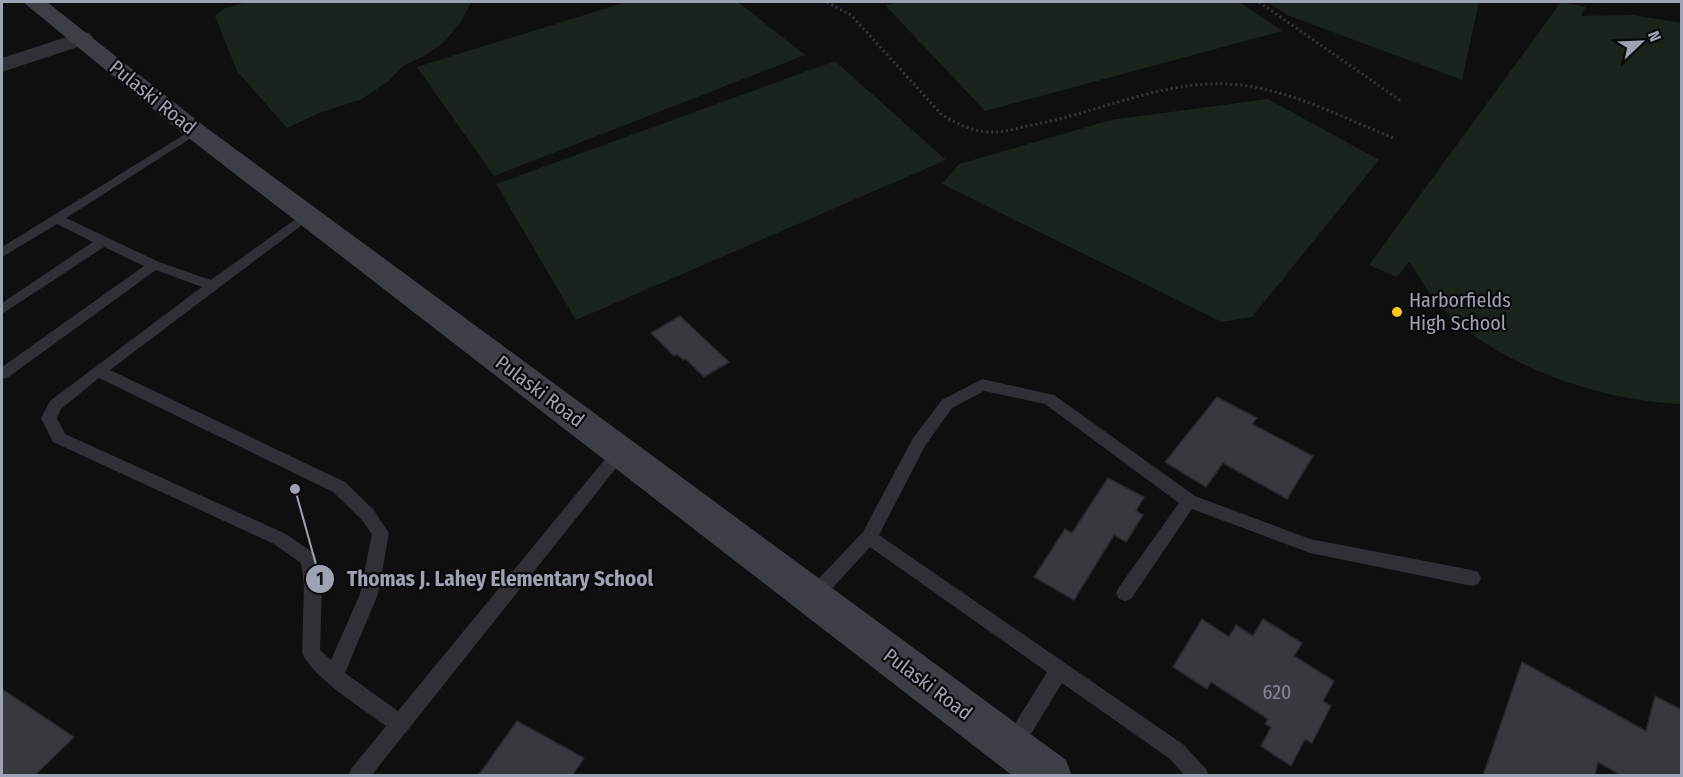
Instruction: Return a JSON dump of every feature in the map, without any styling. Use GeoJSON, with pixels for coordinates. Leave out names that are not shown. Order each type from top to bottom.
{"type":"FeatureCollection","features":[{"type":"Feature","properties":{"kind":"main road","name":"Pulaski Road"},"geometry":{"type":"LineString","coordinates":[[34,2],[82,38],[195,131],[1050,776]]}},
{"type":"Feature","properties":{"kind":"street"},"geometry":{"type":"LineString","coordinates":[[2,65],[82,38]]}},
{"type":"Feature","properties":{"kind":"lane"},"geometry":{"type":"LineString","coordinates":[[2,253],[195,131]]}},
{"type":"Feature","properties":{"kind":"lane"},"geometry":{"type":"LineString","coordinates":[[308,216],[98,371],[55,405],[49,418],[59,438],[280,539],[309,558],[313,585],[311,653],[334,675],[399,724]]}},
{"type":"Feature","properties":{"kind":"lane"},"geometry":{"type":"LineString","coordinates":[[56,219],[154,265],[213,286]]}},
{"type":"Feature","properties":{"kind":"lane"},"geometry":{"type":"LineString","coordinates":[[2,309],[103,241]]}},
{"type":"Feature","properties":{"kind":"lane"},"geometry":{"type":"LineString","coordinates":[[2,374],[154,265]]}},
{"type":"Feature","properties":{"kind":"lane"},"geometry":{"type":"LineString","coordinates":[[98,371],[339,487],[367,514],[381,533],[369,594],[334,675]]}},
{"type":"Feature","properties":{"kind":"lane"},"geometry":{"type":"LineString","coordinates":[[813,597],[869,537],[926,432],[947,404],[982,385],[1049,399],[1189,501],[1310,546],[1472,578]]}},
{"type":"Feature","properties":{"kind":"lane"},"geometry":{"type":"LineString","coordinates":[[358,776],[621,452]]}},
{"type":"Feature","properties":{"kind":"lane"},"geometry":{"type":"LineString","coordinates":[[1125,593],[1189,501]]}},
{"type":"Feature","properties":{"kind":"lane"},"geometry":{"type":"LineString","coordinates":[[869,537],[1177,752],[1199,776]]}},
{"type":"Feature","properties":{"kind":"lane"},"geometry":{"type":"LineString","coordinates":[[1011,747],[1059,671]]}},
{"type":"Feature","properties":{"kind":"path"},"geometry":{"type":"LineString","coordinates":[[827,2],[851,15],[941,114],[955,124],[992,132],[1043,124],[1148,93],[1191,84],[1229,84],[1285,95],[1396,139]]}},
{"type":"Feature","properties":{"kind":"path"},"geometry":{"type":"LineString","coordinates":[[1259,2],[1401,101]]}},
{"type":"Feature","properties":{"kind":"shaded area"},"geometry":{"type":"Polygon","coordinates":[[[247,2],[471,2],[461,22],[443,43],[403,66],[387,82],[362,99],[319,113],[287,128],[237,71],[215,16],[225,8],[247,2]]]}},
{"type":"Feature","properties":{"kind":"shaded area"},"geometry":{"type":"Polygon","coordinates":[[[626,2],[738,2],[805,55],[494,176],[417,67],[626,2]]]}},
{"type":"Feature","properties":{"kind":"shaded area"},"geometry":{"type":"Polygon","coordinates":[[[900,2],[1239,2],[1282,31],[985,111],[885,5],[900,2]]]}},
{"type":"Feature","properties":{"kind":"shaded area"},"geometry":{"type":"Polygon","coordinates":[[[1267,2],[1479,2],[1462,80],[1287,15],[1267,2]]]}},
{"type":"Feature","properties":{"kind":"shaded area"},"geometry":{"type":"Polygon","coordinates":[[[1561,2],[1586,7],[1581,16],[1632,15],[1681,23],[1681,404],[1616,395],[1582,387],[1548,375],[1485,343],[1458,323],[1435,300],[1409,262],[1397,277],[1369,265],[1561,2]]]}},
{"type":"Feature","properties":{"kind":"shaded area"},"geometry":{"type":"Polygon","coordinates":[[[835,61],[946,160],[576,320],[496,184],[835,61]]]}},
{"type":"Feature","properties":{"kind":"shaded area"},"geometry":{"type":"Polygon","coordinates":[[[1268,99],[1379,160],[1252,317],[1222,322],[942,184],[959,164],[1111,120],[1268,99]]]}},
{"type":"Feature","properties":{"kind":"building"},"geometry":{"type":"Polygon","coordinates":[[[680,316],[729,362],[704,377],[686,359],[683,360],[677,354],[674,356],[651,333],[680,316]]]}},
{"type":"Feature","properties":{"kind":"building"},"geometry":{"type":"Polygon","coordinates":[[[1217,397],[1257,418],[1252,424],[1313,456],[1287,499],[1223,463],[1206,487],[1165,462],[1217,397]]]}},
{"type":"Feature","properties":{"kind":"building"},"geometry":{"type":"Polygon","coordinates":[[[1108,478],[1144,497],[1136,511],[1143,515],[1126,542],[1114,535],[1074,600],[1034,577],[1065,529],[1072,533],[1108,478]]]}},
{"type":"Feature","properties":{"kind":"building"},"geometry":{"type":"Polygon","coordinates":[[[1202,619],[1229,637],[1236,625],[1253,636],[1263,619],[1302,643],[1294,656],[1334,681],[1323,701],[1331,706],[1312,743],[1305,739],[1291,766],[1261,746],[1271,727],[1265,724],[1268,719],[1211,682],[1207,689],[1173,667],[1202,619]]]}},
{"type":"Feature","properties":{"kind":"building"},"geometry":{"type":"Polygon","coordinates":[[[1522,662],[1646,731],[1655,696],[1682,710],[1682,776],[1622,776],[1598,762],[1595,776],[1483,776],[1522,662]]]}},
{"type":"Feature","properties":{"kind":"building"},"geometry":{"type":"Polygon","coordinates":[[[2,689],[74,737],[34,776],[2,776],[2,689]]]}},
{"type":"Feature","properties":{"kind":"building"},"geometry":{"type":"Polygon","coordinates":[[[517,721],[584,758],[572,776],[478,776],[517,721]]]}},
{"type":"Feature","properties":{"kind":"place","name":"Harborfields High School"},"geometry":{"type":"Point","coordinates":[1397,312]}},
{"type":"Feature","properties":{"kind":"place","name":"Thomas J. Lahey Elementary School"},"geometry":{"type":"Point","coordinates":[295,489]}}]}
